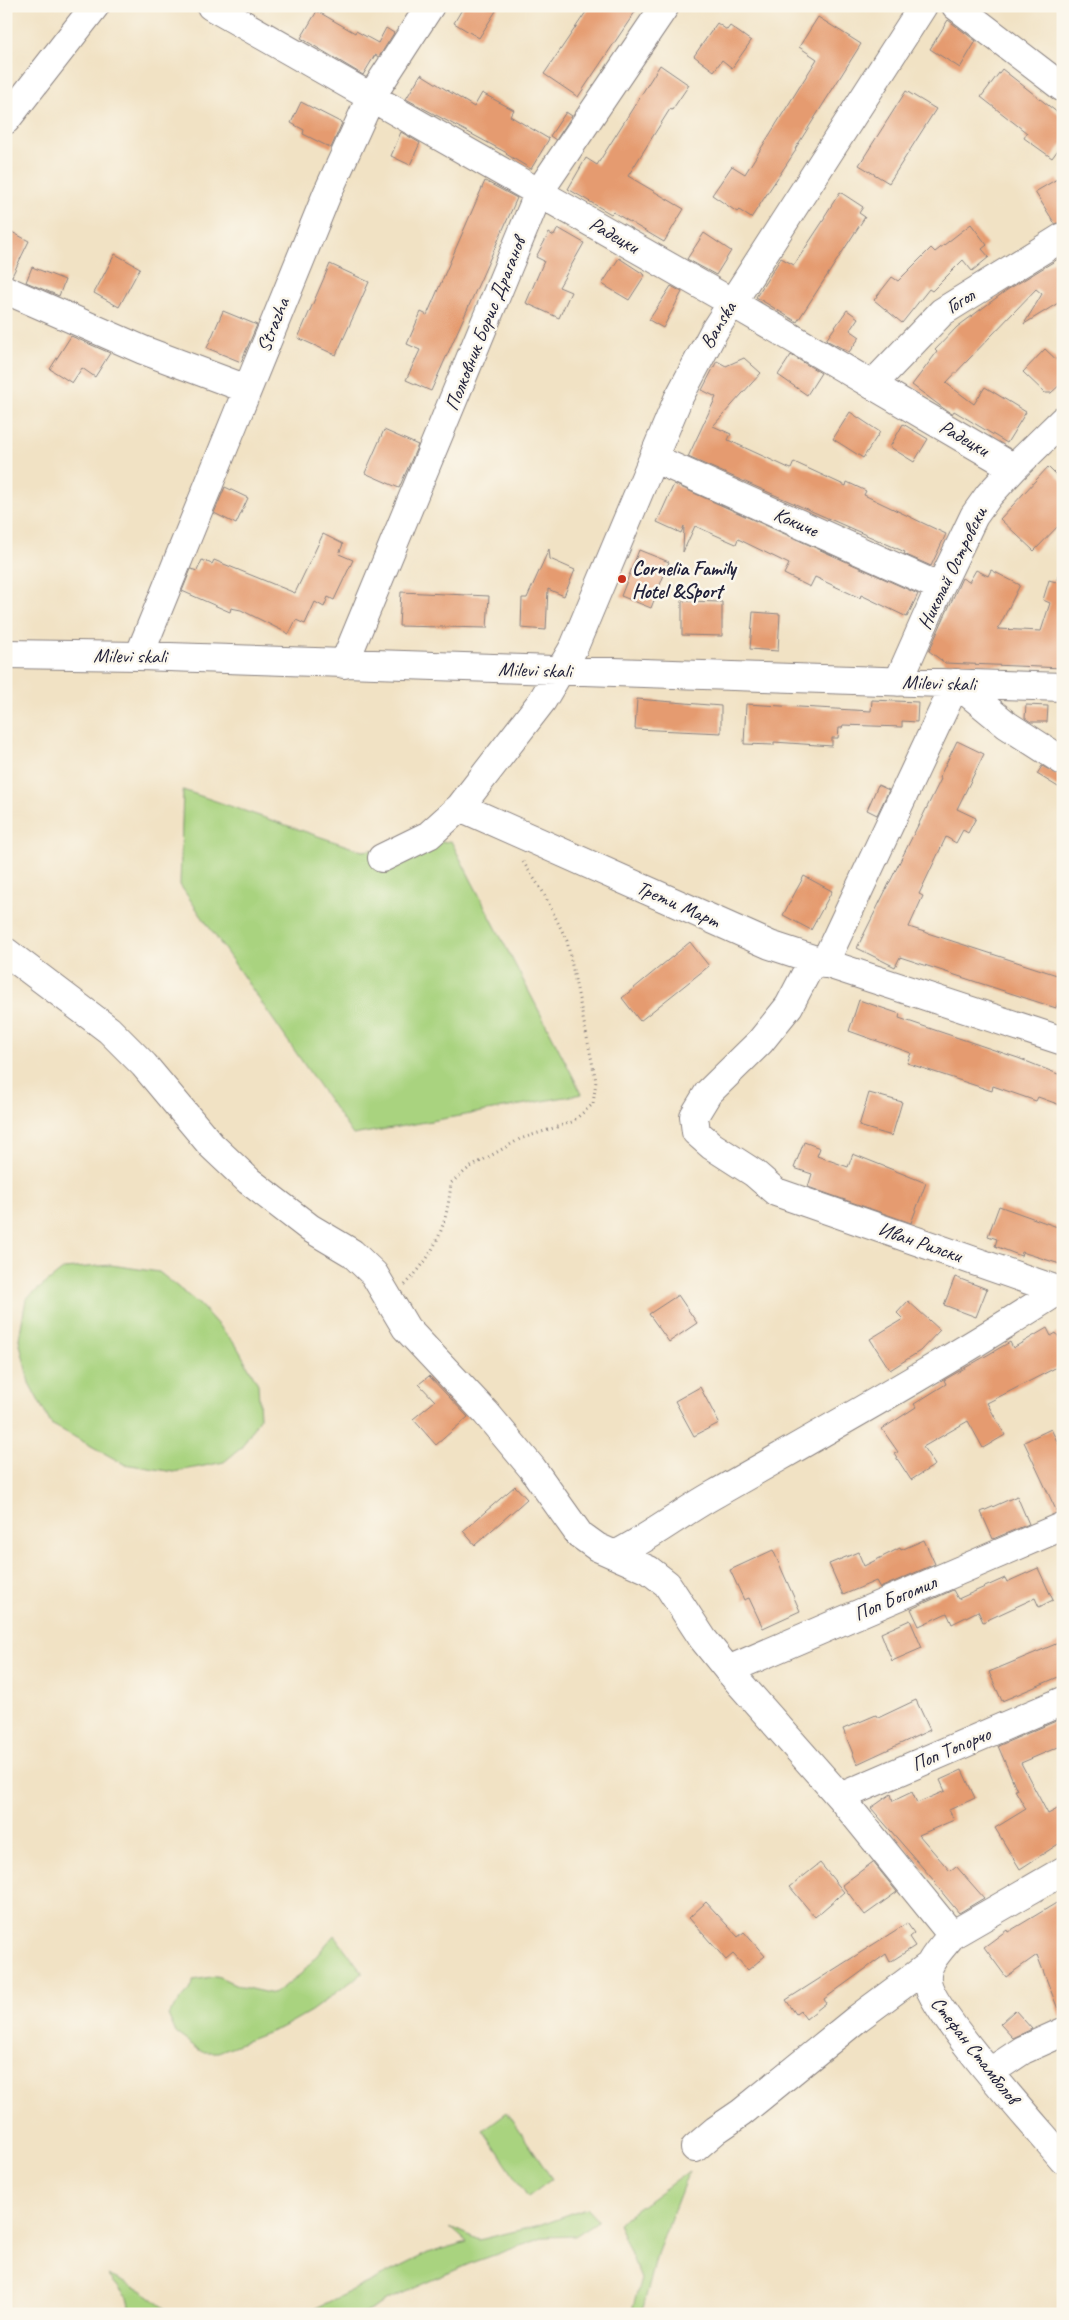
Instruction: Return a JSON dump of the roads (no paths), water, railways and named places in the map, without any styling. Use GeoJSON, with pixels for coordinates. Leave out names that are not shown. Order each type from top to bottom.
{"type":"FeatureCollection","features":[{"type":"Feature","properties":{"kind":"street"},"geometry":{"type":"LineString","coordinates":[[6,120],[95,6]]}},
{"type":"Feature","properties":{"kind":"street","name":"Радецки"},"geometry":{"type":"LineString","coordinates":[[211,6],[731,302],[1014,468]]}},
{"type":"Feature","properties":{"kind":"street","name":"Strazha"},"geometry":{"type":"LineString","coordinates":[[139,656],[326,194],[371,97],[430,6]]}},
{"type":"Feature","properties":{"kind":"street","name":"Полковник Борис Драганов"},"geometry":{"type":"LineString","coordinates":[[344,664],[539,192],[665,6]]}},
{"type":"Feature","properties":{"kind":"street","name":"Banska"},"geometry":{"type":"LineString","coordinates":[[561,670],[574,647],[653,458],[697,360],[731,302],[923,6]]}},
{"type":"Feature","properties":{"kind":"street"},"geometry":{"type":"LineString","coordinates":[[956,6],[1063,88]]}},
{"type":"Feature","properties":{"kind":"street","name":"Гогол"},"geometry":{"type":"LineString","coordinates":[[872,385],[942,312],[1063,237]]}},
{"type":"Feature","properties":{"kind":"street"},"geometry":{"type":"LineString","coordinates":[[6,290],[143,350],[247,389]]}},
{"type":"Feature","properties":{"kind":"street","name":"Николай Островски"},"geometry":{"type":"LineString","coordinates":[[898,682],[974,516],[989,495],[1014,468],[1063,420]]}},
{"type":"Feature","properties":{"kind":"street","name":"Кокиче"},"geometry":{"type":"LineString","coordinates":[[653,458],[940,587]]}},
{"type":"Feature","properties":{"kind":"street","name":"Milevi skali"},"geometry":{"type":"LineString","coordinates":[[6,654],[139,656],[1063,687]]}},
{"type":"Feature","properties":{"kind":"street"},"geometry":{"type":"LineString","coordinates":[[382,858],[429,835],[460,807],[542,702],[561,670]]}},
{"type":"Feature","properties":{"kind":"street"},"geometry":{"type":"LineString","coordinates":[[819,962],[956,683],[1007,725],[1063,761]]}},
{"type":"Feature","properties":{"kind":"street","name":"Трети Март"},"geometry":{"type":"LineString","coordinates":[[460,807],[770,945],[1063,1041]]}},
{"type":"Feature","properties":{"kind":"street"},"geometry":{"type":"LineString","coordinates":[[6,952],[109,1030],[144,1065],[211,1145],[249,1181],[310,1228],[352,1253],[374,1274],[406,1328],[486,1413],[532,1468],[579,1534],[597,1547],[649,1570],[667,1584]]}},
{"type":"Feature","properties":{"kind":"street","name":"Иван Рилски"},"geometry":{"type":"LineString","coordinates":[[819,962],[789,1006],[760,1042],[708,1093],[694,1116],[696,1132],[712,1146],[754,1173],[776,1192],[1060,1292]]}},
{"type":"Feature","properties":{"kind":"street"},"geometry":{"type":"LineString","coordinates":[[615,1555],[640,1543],[697,1504],[1060,1292]]}},
{"type":"Feature","properties":{"kind":"street","name":"Поп Богомил"},"geometry":{"type":"LineString","coordinates":[[728,1670],[1063,1526]]}},
{"type":"Feature","properties":{"kind":"street"},"geometry":{"type":"LineString","coordinates":[[662,1527],[658,1544],[660,1561],[667,1584],[703,1639],[840,1797],[952,1935],[1063,1871]]}},
{"type":"Feature","properties":{"kind":"street","name":"Поп Топорчо"},"geometry":{"type":"LineString","coordinates":[[840,1797],[1063,1700]]}},
{"type":"Feature","properties":{"kind":"street","name":"Стефан Стамболов"},"geometry":{"type":"LineString","coordinates":[[952,1935],[928,1966],[927,1979],[929,1991],[946,2018],[1063,2159]]}},
{"type":"Feature","properties":{"kind":"street"},"geometry":{"type":"LineString","coordinates":[[694,2148],[741,2113],[858,2018],[928,1966]]}},
{"type":"Feature","properties":{"kind":"street"},"geometry":{"type":"LineString","coordinates":[[990,2072],[1023,2050],[1063,2032]]}},
{"type":"Feature","properties":{"kind":"place","name":"Cornelia Family Hotel &Sport"},"geometry":{"type":"Point","coordinates":[622,579]}}]}
